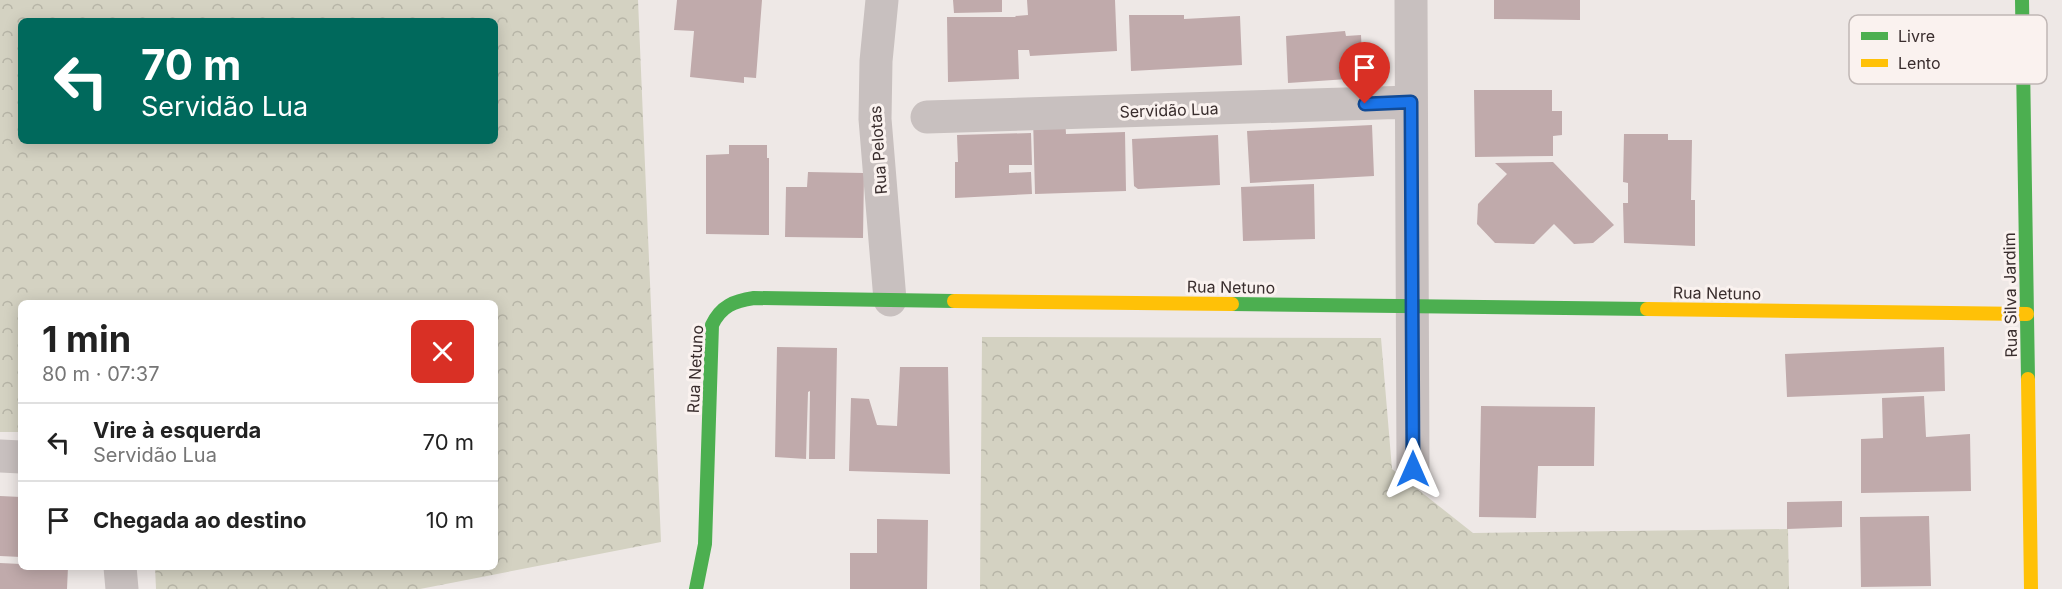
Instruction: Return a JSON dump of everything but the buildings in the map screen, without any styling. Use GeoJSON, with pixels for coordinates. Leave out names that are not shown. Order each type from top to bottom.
{"type":"FeatureCollection","features":[{"type":"Feature","properties":{"kind":"street","name":"Rua Pelotas"},"geometry":{"type":"LineString","coordinates":[[882,0],[876,61],[874,119],[890,300]]}},
{"type":"Feature","properties":{"kind":"street"},"geometry":{"type":"LineString","coordinates":[[1411,0],[1413,469]]}},
{"type":"Feature","properties":{"kind":"street","name":"Rua Silva Jardim"},"geometry":{"type":"LineString","coordinates":[[2022,0],[2022,15]]}},
{"type":"Feature","properties":{"kind":"street","name":"Rua Silva Jardim"},"geometry":{"type":"LineString","coordinates":[[2023,84],[2031,589]]}},
{"type":"Feature","properties":{"kind":"street","name":"Servidão Lua"},"geometry":{"type":"LineString","coordinates":[[927,117],[1411,102]]}},
{"type":"Feature","properties":{"kind":"street","name":"Rua Netuno"},"geometry":{"type":"LineString","coordinates":[[696,589],[705,544],[712,325],[717,314],[726,304],[754,298],[2027,314]]}},
{"type":"Feature","properties":{"kind":"street"},"geometry":{"type":"LineString","coordinates":[[0,456],[18,457]]}},
{"type":"Feature","properties":{"kind":"street"},"geometry":{"type":"LineString","coordinates":[[120,570],[122,589]]}},
{"type":"Feature","properties":{"kind":"green space"},"geometry":{"type":"Polygon","coordinates":[[[0,0],[638,0],[661,542],[420,589],[156,589],[155,570],[498,570],[498,300],[18,300],[18,432],[0,432],[0,0]]]}},
{"type":"Feature","properties":{"kind":"green space"},"geometry":{"type":"Polygon","coordinates":[[[982,337],[1381,338],[1392,469],[1473,533],[1788,529],[1789,589],[980,589],[982,337]]]}},
{"type":"Feature","properties":{"kind":"traffic: fast"},"geometry":{"type":"LineString","coordinates":[[2022,0],[2022,15]]}},
{"type":"Feature","properties":{"kind":"traffic: fast"},"geometry":{"type":"LineString","coordinates":[[2023,84],[2028,379]]}},
{"type":"Feature","properties":{"kind":"traffic: fast"},"geometry":{"type":"LineString","coordinates":[[696,589],[705,544],[712,325],[720,313],[734,303],[754,298],[954,301]]}},
{"type":"Feature","properties":{"kind":"traffic: fast"},"geometry":{"type":"LineString","coordinates":[[1232,304],[1647,309]]}},
{"type":"Feature","properties":{"kind":"traffic: slow"},"geometry":{"type":"LineString","coordinates":[[954,301],[1232,304]]}},
{"type":"Feature","properties":{"kind":"traffic: slow"},"geometry":{"type":"LineString","coordinates":[[1647,309],[2027,314]]}},
{"type":"Feature","properties":{"kind":"traffic: slow"},"geometry":{"type":"LineString","coordinates":[[2028,379],[2031,589]]}},
{"type":"Feature","properties":{"kind":"route"},"geometry":{"type":"LineString","coordinates":[[1365,104],[1411,102],[1413,469]]}}]}
